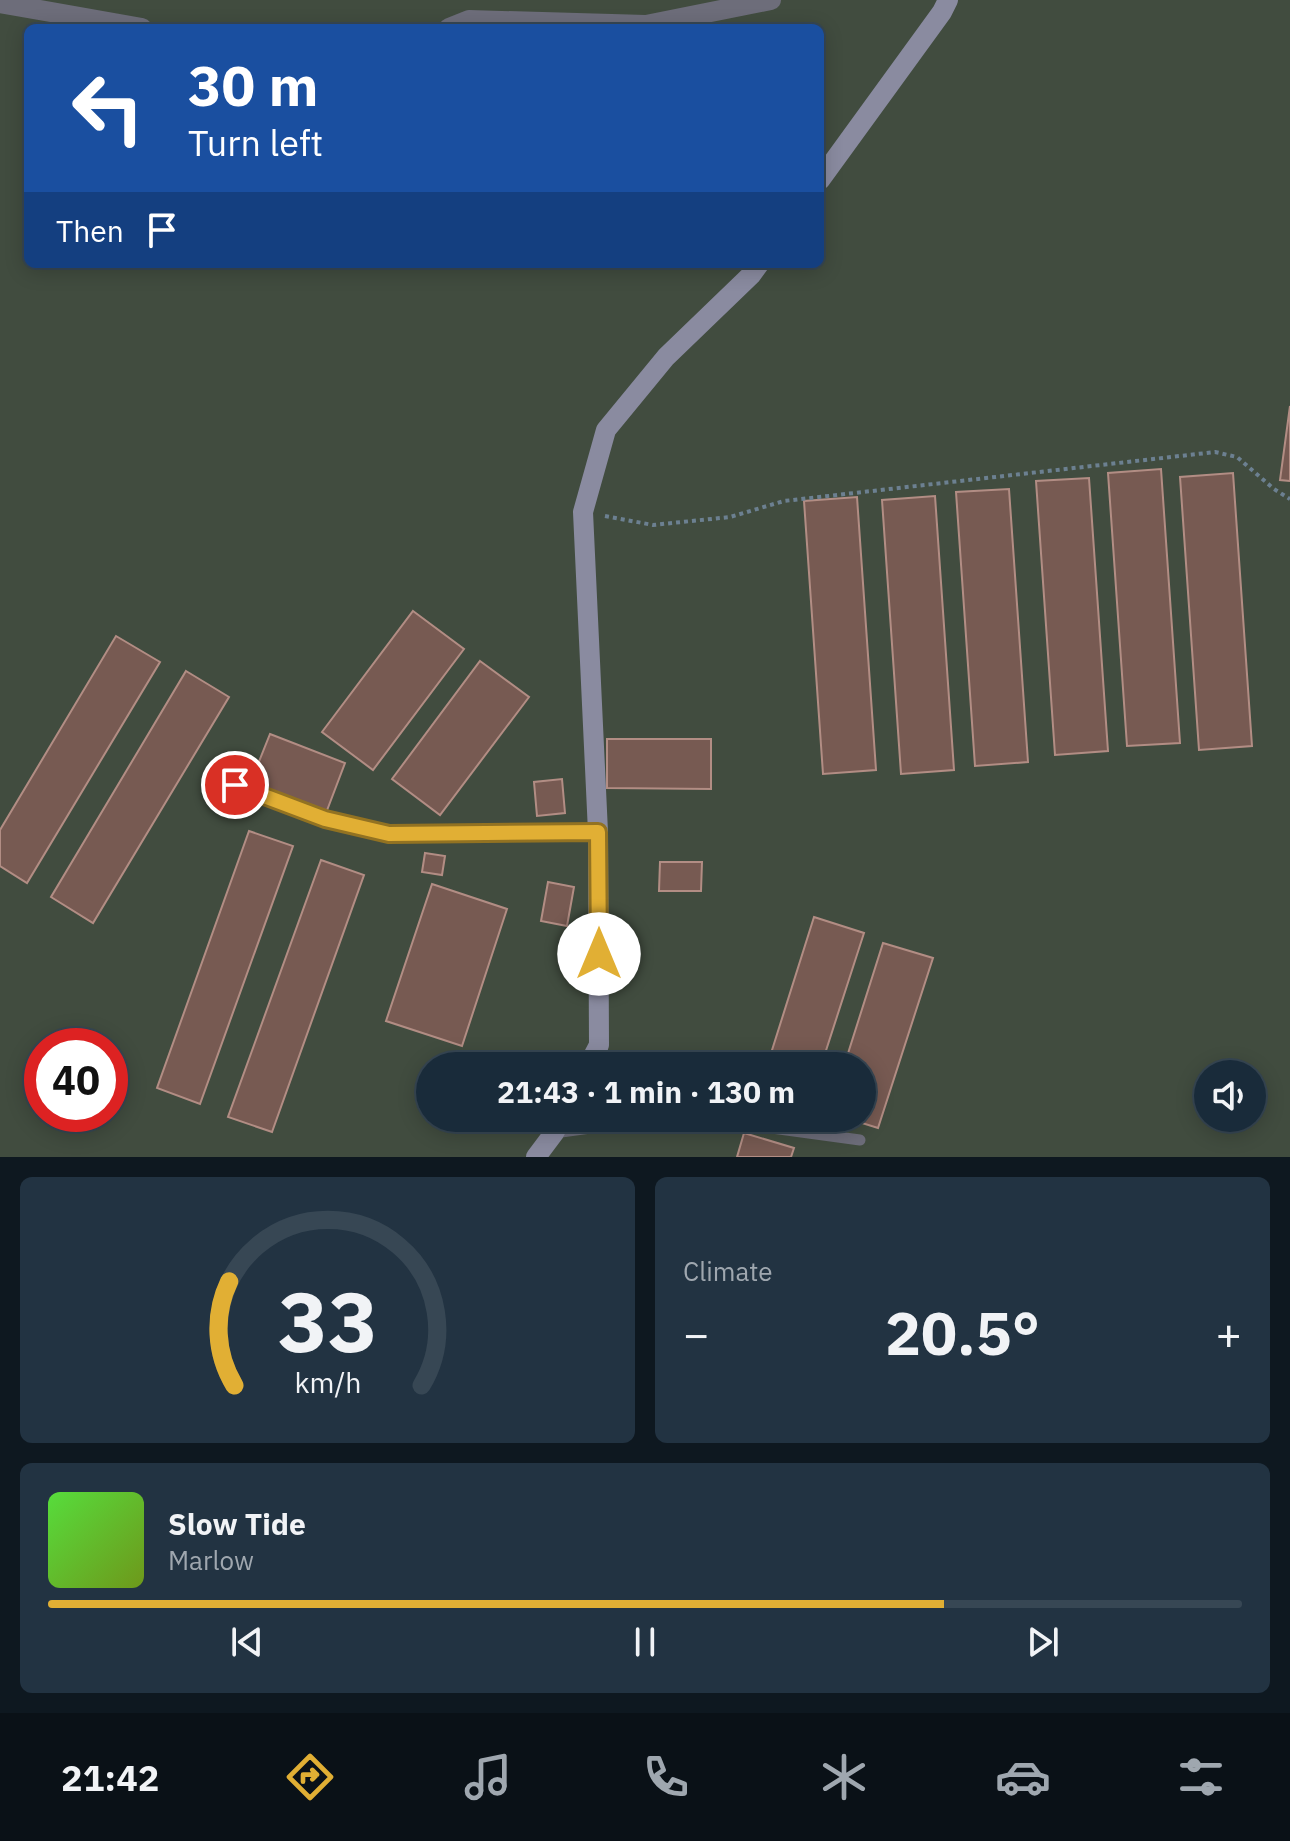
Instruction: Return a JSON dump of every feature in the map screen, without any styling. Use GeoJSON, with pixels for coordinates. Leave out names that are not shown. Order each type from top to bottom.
{"type":"FeatureCollection","features":[{"type":"Feature","properties":{"kind":"street"},"geometry":{"type":"LineString","coordinates":[[651,24],[771,0]]}},
{"type":"Feature","properties":{"kind":"street"},"geometry":{"type":"LineString","coordinates":[[824,174],[948,0]]}},
{"type":"Feature","properties":{"kind":"street"},"geometry":{"type":"LineString","coordinates":[[0,3],[119,24]]}},
{"type":"Feature","properties":{"kind":"street"},"geometry":{"type":"LineString","coordinates":[[459,24],[469,20],[611,24]]}},
{"type":"Feature","properties":{"kind":"street"},"geometry":{"type":"LineString","coordinates":[[595,1052],[599,1045],[598,832],[583,512],[606,430],[666,357],[756,268]]}},
{"type":"Feature","properties":{"kind":"street"},"geometry":{"type":"LineString","coordinates":[[536,1157],[553,1132]]}},
{"type":"Feature","properties":{"kind":"lane"},"geometry":{"type":"LineString","coordinates":[[235,785],[325,819],[389,834],[598,832]]}},
{"type":"Feature","properties":{"kind":"lane"},"geometry":{"type":"LineString","coordinates":[[801,1132],[860,1140]]}},
{"type":"Feature","properties":{"kind":"path"},"geometry":{"type":"LineString","coordinates":[[583,512],[653,525],[730,517],[784,501],[1215,452],[1237,457],[1290,499]]}},
{"type":"Feature","properties":{"kind":"green space"},"geometry":{"type":"Polygon","coordinates":[[[0,0],[1290,0],[1290,1157],[0,1157],[0,0]]]}},
{"type":"Feature","properties":{"kind":"building"},"geometry":{"type":"Polygon","coordinates":[[[1290,406],[1290,481],[1280,480],[1290,406]]]}},
{"type":"Feature","properties":{"kind":"building"},"geometry":{"type":"Polygon","coordinates":[[[1161,469],[1180,743],[1127,746],[1108,473],[1161,469]]]}},
{"type":"Feature","properties":{"kind":"building"},"geometry":{"type":"Polygon","coordinates":[[[1233,473],[1252,746],[1199,750],[1180,477],[1233,473]]]}},
{"type":"Feature","properties":{"kind":"building"},"geometry":{"type":"Polygon","coordinates":[[[1089,478],[1108,751],[1055,755],[1036,481],[1089,478]]]}},
{"type":"Feature","properties":{"kind":"building"},"geometry":{"type":"Polygon","coordinates":[[[1009,489],[1028,762],[975,766],[956,492],[1009,489]]]}},
{"type":"Feature","properties":{"kind":"building"},"geometry":{"type":"Polygon","coordinates":[[[935,496],[954,770],[901,774],[882,500],[935,496]]]}},
{"type":"Feature","properties":{"kind":"building"},"geometry":{"type":"Polygon","coordinates":[[[857,497],[876,770],[823,774],[804,501],[857,497]]]}},
{"type":"Feature","properties":{"kind":"building"},"geometry":{"type":"Polygon","coordinates":[[[413,611],[464,649],[373,770],[322,732],[413,611]]]}},
{"type":"Feature","properties":{"kind":"building"},"geometry":{"type":"Polygon","coordinates":[[[116,636],[160,662],[27,883],[0,866],[0,830],[116,636]]]}},
{"type":"Feature","properties":{"kind":"building"},"geometry":{"type":"Polygon","coordinates":[[[480,661],[529,697],[440,815],[392,779],[480,661]]]}},
{"type":"Feature","properties":{"kind":"building"},"geometry":{"type":"Polygon","coordinates":[[[186,671],[229,697],[93,923],[51,897],[186,671]]]}},
{"type":"Feature","properties":{"kind":"building"},"geometry":{"type":"Polygon","coordinates":[[[270,734],[345,763],[326,813],[250,784],[270,734]]]}},
{"type":"Feature","properties":{"kind":"building"},"geometry":{"type":"Polygon","coordinates":[[[607,739],[711,739],[711,789],[607,788],[607,739]]]}},
{"type":"Feature","properties":{"kind":"building"},"geometry":{"type":"Polygon","coordinates":[[[562,779],[565,813],[537,816],[534,782],[562,779]]]}},
{"type":"Feature","properties":{"kind":"building"},"geometry":{"type":"Polygon","coordinates":[[[249,831],[293,846],[200,1104],[157,1088],[249,831]]]}},
{"type":"Feature","properties":{"kind":"building"},"geometry":{"type":"Polygon","coordinates":[[[425,853],[445,856],[442,875],[422,872],[425,853]]]}},
{"type":"Feature","properties":{"kind":"building"},"geometry":{"type":"Polygon","coordinates":[[[321,860],[364,875],[272,1132],[228,1117],[321,860]]]}},
{"type":"Feature","properties":{"kind":"building"},"geometry":{"type":"Polygon","coordinates":[[[660,862],[702,862],[701,891],[659,891],[660,862]]]}},
{"type":"Feature","properties":{"kind":"building"},"geometry":{"type":"Polygon","coordinates":[[[548,882],[574,887],[567,926],[541,921],[548,882]]]}},
{"type":"Feature","properties":{"kind":"building"},"geometry":{"type":"Polygon","coordinates":[[[432,884],[507,909],[462,1046],[386,1021],[432,884]]]}},
{"type":"Feature","properties":{"kind":"building"},"geometry":{"type":"Polygon","coordinates":[[[814,917],[864,933],[826,1052],[771,1052],[814,917]]]}},
{"type":"Feature","properties":{"kind":"building"},"geometry":{"type":"Polygon","coordinates":[[[883,943],[933,958],[878,1128],[876,1052],[848,1052],[883,943]]]}},
{"type":"Feature","properties":{"kind":"building"},"geometry":{"type":"Polygon","coordinates":[[[744,1133],[794,1148],[791,1157],[737,1157],[744,1133]]]}},
{"type":"Feature","properties":{"kind":"route"},"geometry":{"type":"LineString","coordinates":[[235,785],[325,819],[389,834],[598,832],[599,954]]}}]}
